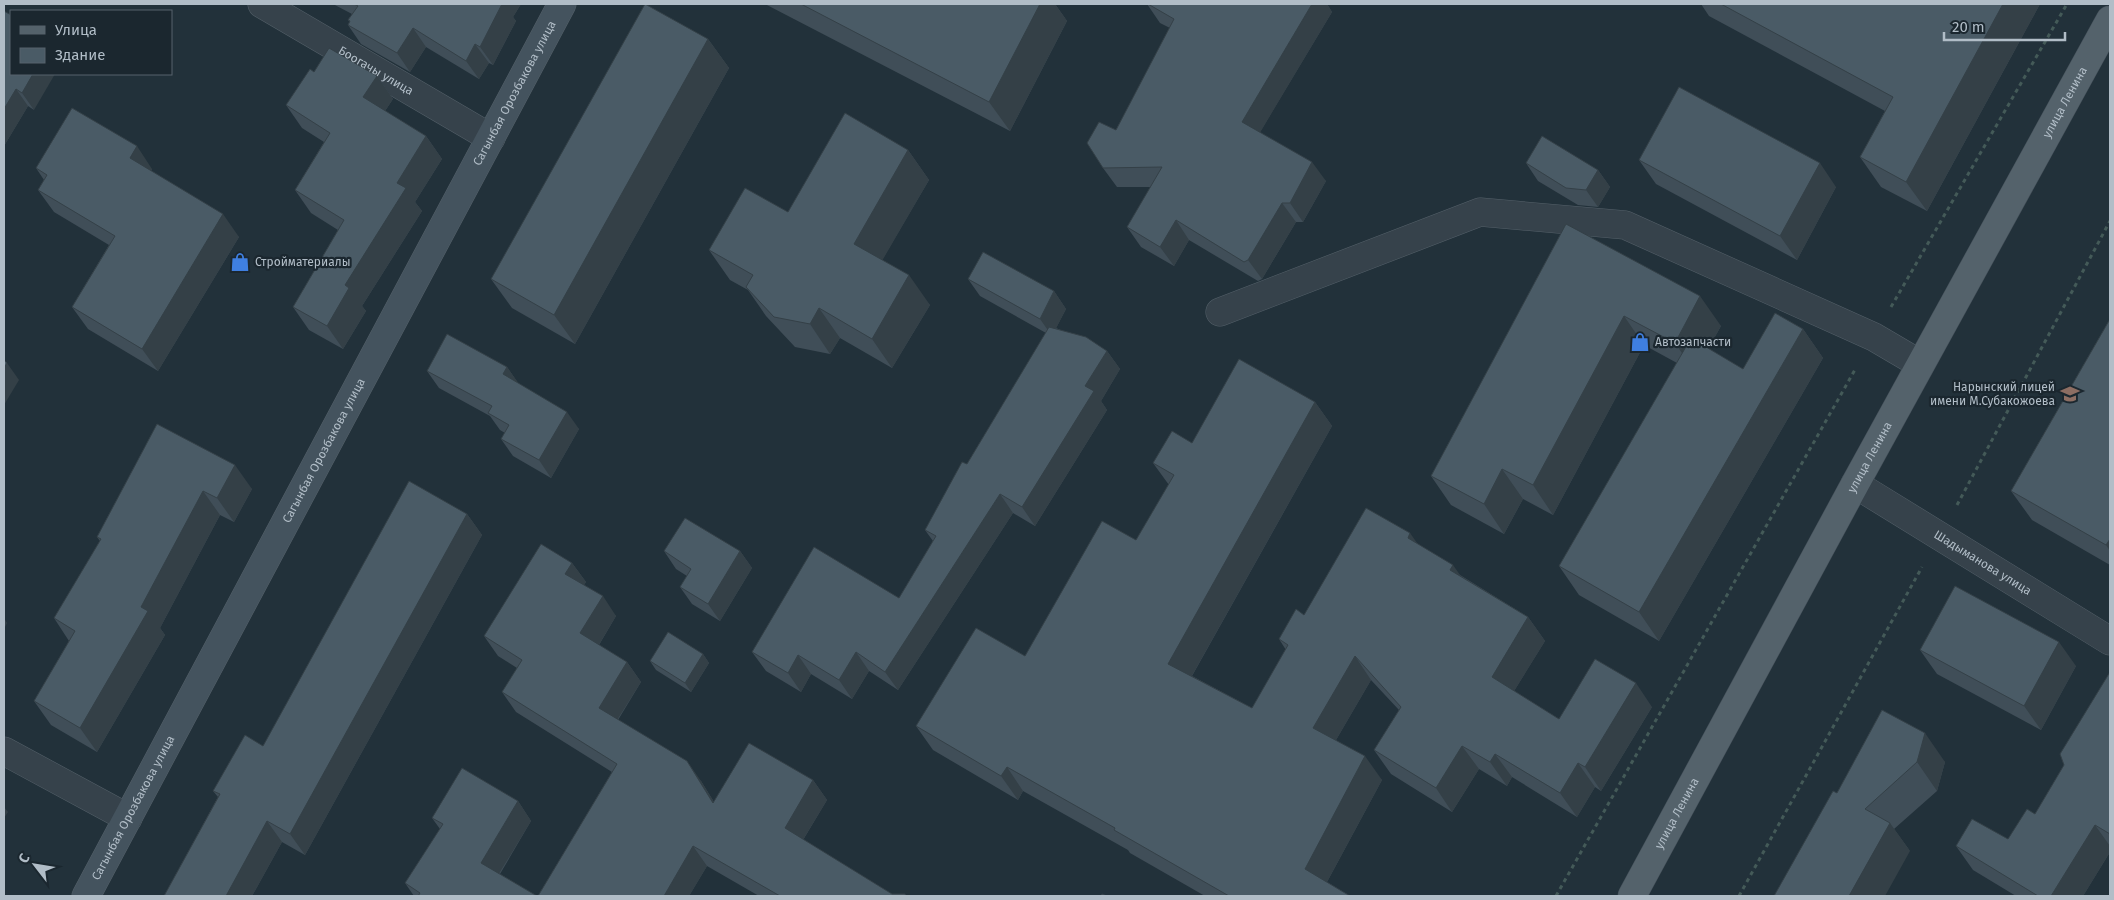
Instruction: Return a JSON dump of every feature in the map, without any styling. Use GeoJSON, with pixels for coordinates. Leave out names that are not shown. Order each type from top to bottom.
{"type":"FeatureCollection","features":[{"type":"Feature","properties":{"kind":"main road","name":"улица Ленина"},"geometry":{"type":"LineString","coordinates":[[1632,896],[1920,364],[2110,20]]}},
{"type":"Feature","properties":{"kind":"street","name":"Боогачы улица"},"geometry":{"type":"LineString","coordinates":[[262,4],[491,138]]}},
{"type":"Feature","properties":{"kind":"street","name":"Сагынбая Орозбакова улица"},"geometry":{"type":"LineString","coordinates":[[86,896],[562,4]]}},
{"type":"Feature","properties":{"kind":"street"},"geometry":{"type":"LineString","coordinates":[[1220,312],[1480,212],[1625,225],[1874,337],[1920,364]]}},
{"type":"Feature","properties":{"kind":"street","name":"Шадыманова улица"},"geometry":{"type":"LineString","coordinates":[[1855,484],[2110,641]]}},
{"type":"Feature","properties":{"kind":"street"},"geometry":{"type":"LineString","coordinates":[[4,751],[128,818]]}},
{"type":"Feature","properties":{"kind":"path"},"geometry":{"type":"LineString","coordinates":[[1556,896],[1874,337],[2067,4]]}},
{"type":"Feature","properties":{"kind":"building"},"geometry":{"type":"Polygon","coordinates":[[[354,4],[502,4],[480,47],[475,44],[466,61],[413,28],[397,53],[348,25],[350,21],[348,20],[358,6],[354,4]]]}},
{"type":"Feature","properties":{"kind":"building"},"geometry":{"type":"Polygon","coordinates":[[[645,4],[708,39],[554,315],[491,279],[645,4]]]}},
{"type":"Feature","properties":{"kind":"building"},"geometry":{"type":"Polygon","coordinates":[[[801,4],[1040,4],[989,102],[801,4]]]}},
{"type":"Feature","properties":{"kind":"building"},"geometry":{"type":"Polygon","coordinates":[[[1148,4],[1312,4],[1242,122],[1312,162],[1290,203],[1282,203],[1248,260],[1244,262],[1176,220],[1160,247],[1127,227],[1162,167],[1103,168],[1087,143],[1099,122],[1116,130],[1174,19],[1148,4]]]}},
{"type":"Feature","properties":{"kind":"building"},"geometry":{"type":"Polygon","coordinates":[[[1721,4],[2003,4],[1906,182],[1860,157],[1893,97],[1721,4]]]}},
{"type":"Feature","properties":{"kind":"building"},"geometry":{"type":"Polygon","coordinates":[[[4,11],[10,14],[10,75],[32,75],[22,93],[16,89],[4,109],[4,11]]]}},
{"type":"Feature","properties":{"kind":"building"},"geometry":{"type":"Polygon","coordinates":[[[329,48],[377,76],[363,97],[426,136],[397,183],[406,188],[345,285],[349,288],[327,326],[293,307],[344,220],[295,190],[330,133],[286,105],[310,69],[314,72],[329,48]]]}},
{"type":"Feature","properties":{"kind":"building"},"geometry":{"type":"Polygon","coordinates":[[[1679,87],[1820,163],[1780,236],[1639,160],[1679,87]]]}},
{"type":"Feature","properties":{"kind":"building"},"geometry":{"type":"Polygon","coordinates":[[[72,108],[137,146],[130,158],[223,214],[142,349],[72,307],[115,236],[38,190],[47,175],[36,168],[72,108]]]}},
{"type":"Feature","properties":{"kind":"building"},"geometry":{"type":"Polygon","coordinates":[[[845,113],[908,150],[854,244],[909,275],[872,339],[819,308],[810,324],[774,317],[746,287],[753,275],[709,250],[745,188],[788,212],[845,113]]]}},
{"type":"Feature","properties":{"kind":"building"},"geometry":{"type":"Polygon","coordinates":[[[1542,136],[1598,170],[1586,190],[1566,188],[1526,163],[1542,136]]]}},
{"type":"Feature","properties":{"kind":"building"},"geometry":{"type":"Polygon","coordinates":[[[1566,224],[1700,296],[1675,343],[1624,316],[1533,485],[1502,469],[1484,504],[1431,476],[1566,224]]]}},
{"type":"Feature","properties":{"kind":"building"},"geometry":{"type":"Polygon","coordinates":[[[983,252],[1054,291],[1040,319],[968,279],[983,252]]]}},
{"type":"Feature","properties":{"kind":"building"},"geometry":{"type":"Polygon","coordinates":[[[1775,313],[1803,329],[1639,612],[1559,566],[1691,338],[1743,369],[1775,313]]]}},
{"type":"Feature","properties":{"kind":"building"},"geometry":{"type":"Polygon","coordinates":[[[2110,319],[2110,539],[2106,545],[2011,491],[2110,319]]]}},
{"type":"Feature","properties":{"kind":"building"},"geometry":{"type":"Polygon","coordinates":[[[1049,327],[1086,337],[1107,351],[1085,386],[1094,391],[1022,507],[1000,494],[885,672],[856,652],[839,680],[798,655],[788,673],[752,652],[814,547],[899,598],[936,536],[925,530],[962,462],[967,464],[1049,327]]]}},
{"type":"Feature","properties":{"kind":"building"},"geometry":{"type":"Polygon","coordinates":[[[447,334],[507,367],[503,374],[567,412],[539,460],[501,439],[509,425],[488,413],[492,406],[427,371],[447,334]]]}},
{"type":"Feature","properties":{"kind":"building"},"geometry":{"type":"Polygon","coordinates":[[[1239,359],[1315,402],[1168,664],[1252,708],[1288,645],[1279,639],[1296,609],[1304,615],[1366,508],[1410,533],[1408,538],[1453,565],[1450,570],[1528,617],[1492,677],[1559,719],[1595,659],[1636,683],[1585,767],[1578,763],[1560,793],[1495,754],[1490,762],[1462,746],[1436,788],[1374,750],[1401,707],[1355,656],[1313,728],[1365,756],[1305,869],[1350,896],[1229,896],[1114,830],[1115,828],[1007,767],[1001,776],[916,726],[976,628],[1025,656],[1102,521],[1136,540],[1174,475],[1153,463],[1172,431],[1192,443],[1239,359]]]}},
{"type":"Feature","properties":{"kind":"building"},"geometry":{"type":"Polygon","coordinates":[[[157,424],[235,465],[217,498],[203,491],[141,607],[148,611],[80,728],[34,701],[75,631],[54,618],[101,539],[97,537],[157,424]]]}},
{"type":"Feature","properties":{"kind":"building"},"geometry":{"type":"Polygon","coordinates":[[[409,481],[467,514],[290,834],[267,821],[226,896],[164,896],[220,794],[213,791],[245,735],[263,746],[409,481]]]}},
{"type":"Feature","properties":{"kind":"building"},"geometry":{"type":"Polygon","coordinates":[[[685,518],[740,551],[708,604],[680,587],[691,569],[664,551],[685,518]]]}},
{"type":"Feature","properties":{"kind":"building"},"geometry":{"type":"Polygon","coordinates":[[[541,544],[572,563],[565,574],[603,596],[580,633],[627,662],[599,708],[687,761],[713,803],[749,743],[813,780],[785,828],[892,894],[905,894],[906,896],[780,896],[693,846],[664,896],[538,896],[617,764],[502,692],[522,660],[484,636],[541,544]]]}},
{"type":"Feature","properties":{"kind":"building"},"geometry":{"type":"Polygon","coordinates":[[[1955,586],[2059,642],[2024,706],[1920,650],[1955,586]]]}},
{"type":"Feature","properties":{"kind":"building"},"geometry":{"type":"Polygon","coordinates":[[[668,632],[703,654],[685,683],[650,661],[668,632]]]}},
{"type":"Feature","properties":{"kind":"building"},"geometry":{"type":"Polygon","coordinates":[[[2110,672],[2110,834],[2095,825],[2051,896],[2038,896],[1956,846],[1972,819],[2008,839],[2027,809],[2035,814],[2064,765],[2060,754],[2110,672]]]}},
{"type":"Feature","properties":{"kind":"building"},"geometry":{"type":"Polygon","coordinates":[[[1882,710],[1925,733],[1917,762],[1865,809],[1890,823],[1849,896],[1774,896],[1833,791],[1837,793],[1882,710]]]}},
{"type":"Feature","properties":{"kind":"building"},"geometry":{"type":"Polygon","coordinates":[[[462,768],[518,801],[481,863],[537,896],[418,896],[420,893],[405,883],[443,824],[432,818],[462,768]]]}},
{"type":"Feature","properties":{"kind":"place","name":"Стройматериалы"},"geometry":{"type":"Point","coordinates":[240,262]}},
{"type":"Feature","properties":{"kind":"place","name":"Автозапчасти"},"geometry":{"type":"Point","coordinates":[1640,342]}},
{"type":"Feature","properties":{"kind":"place","name":"Нарынский лицей имени М.Субакожоева"},"geometry":{"type":"Point","coordinates":[2070,394]}}]}
